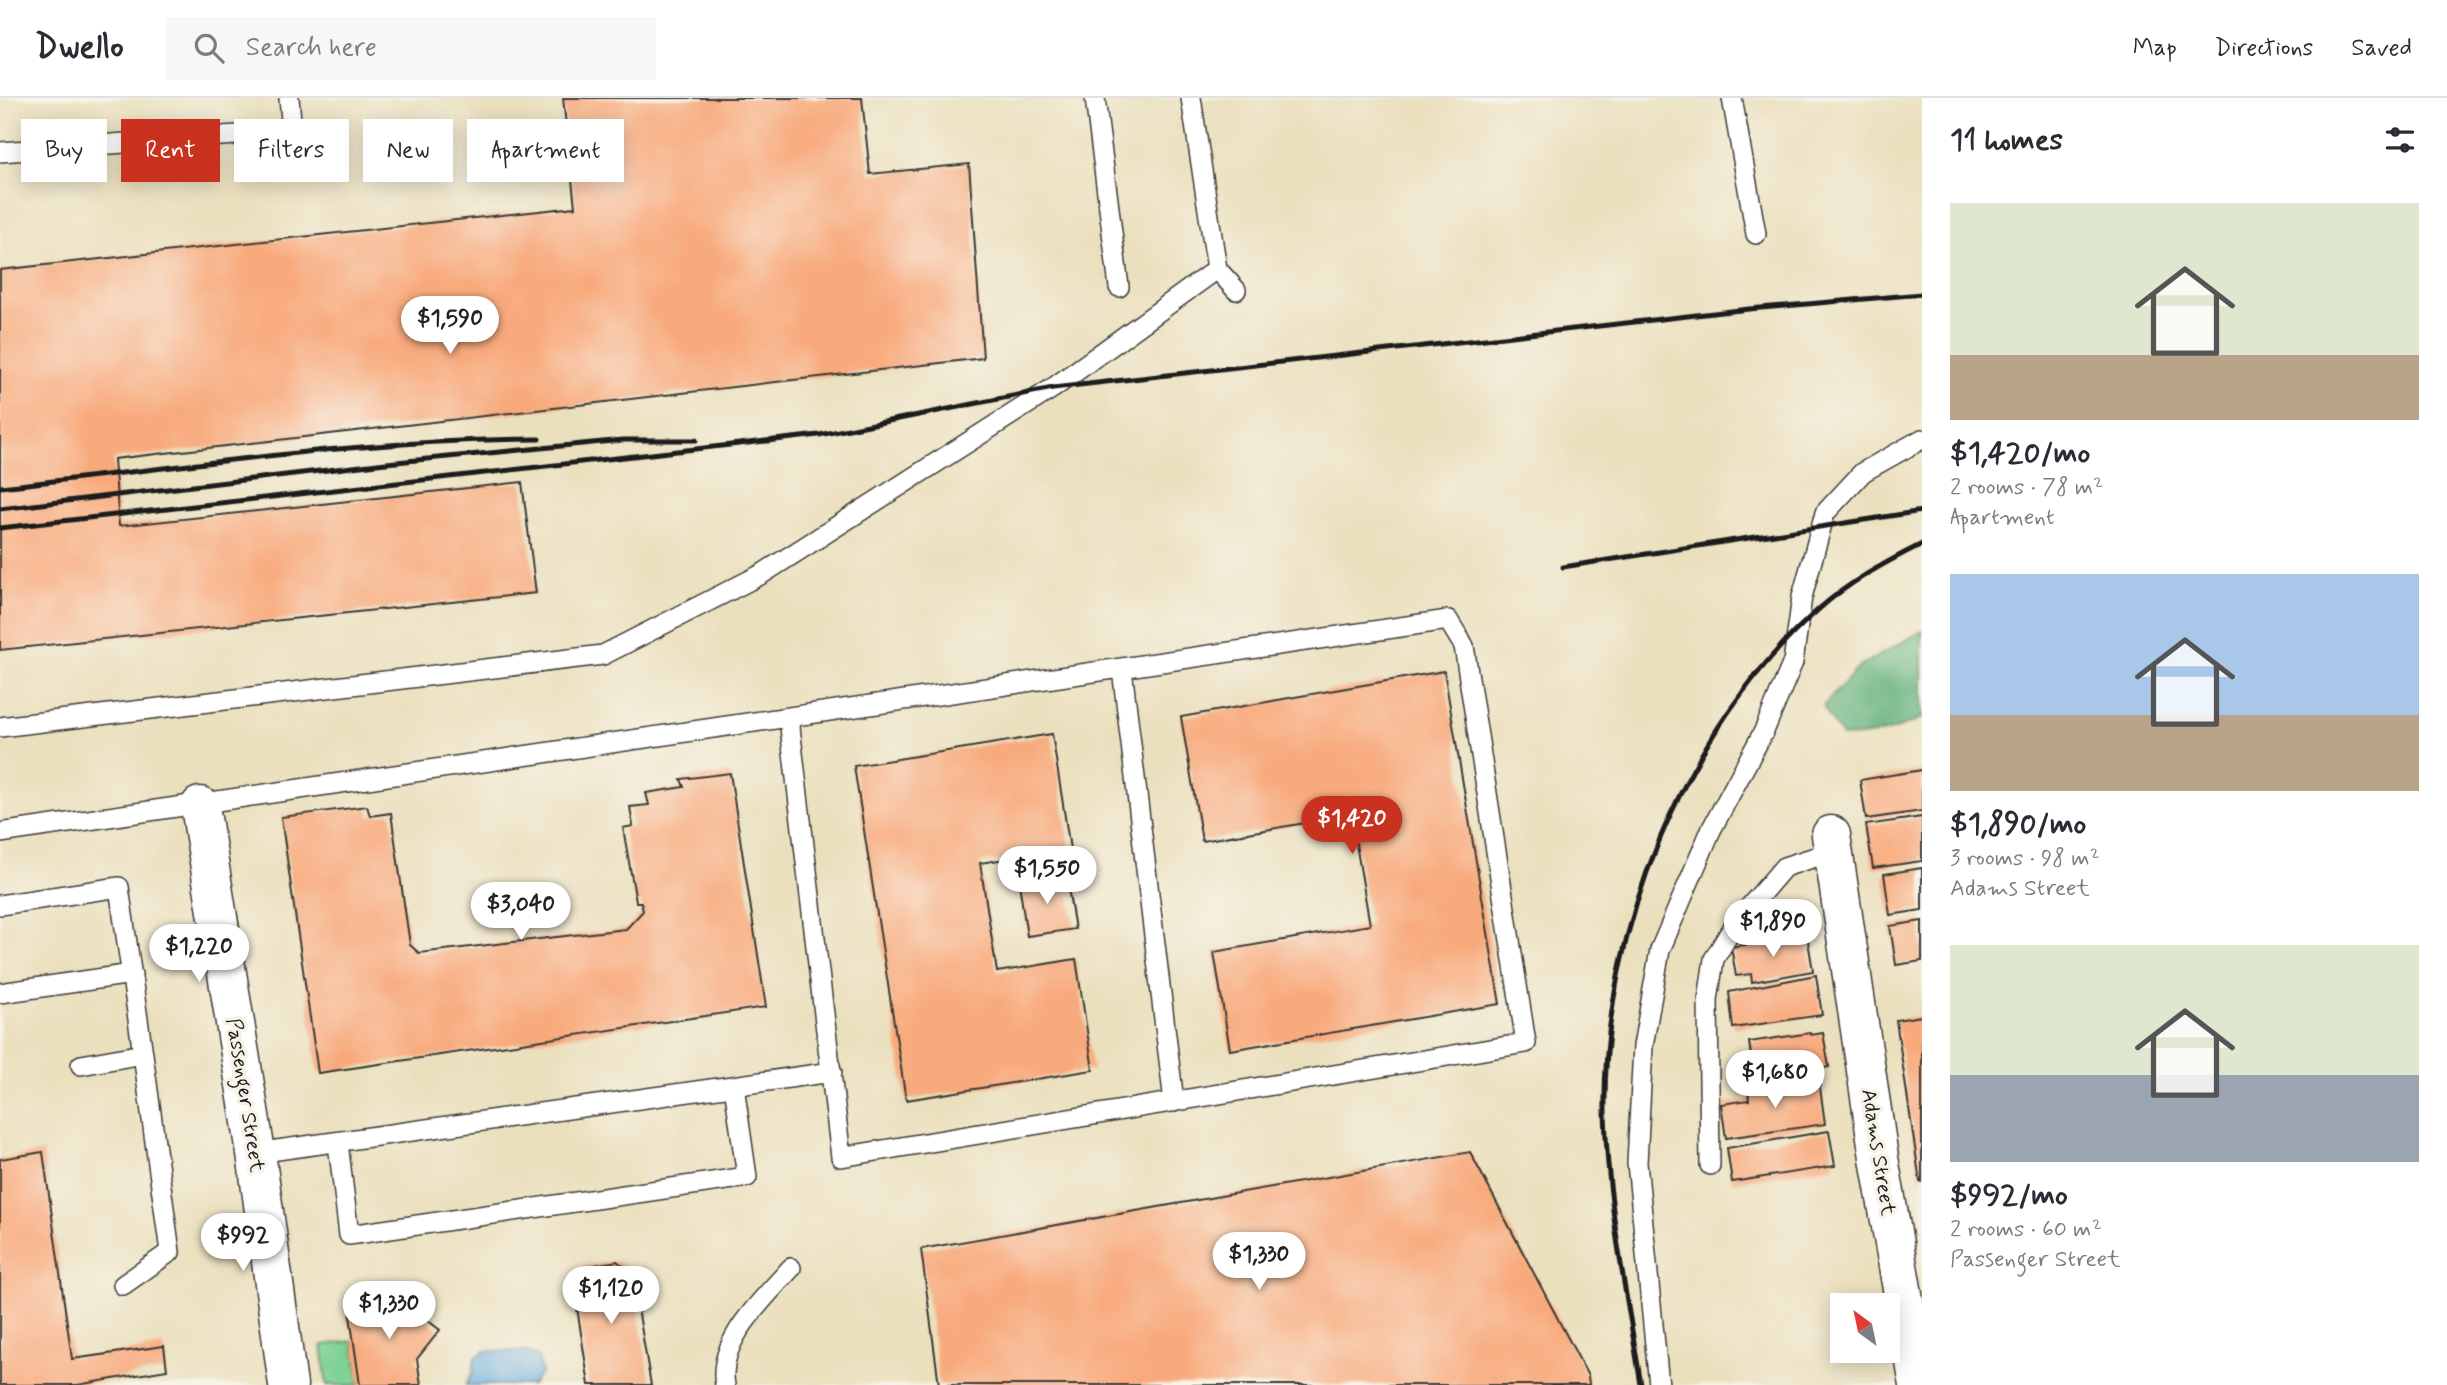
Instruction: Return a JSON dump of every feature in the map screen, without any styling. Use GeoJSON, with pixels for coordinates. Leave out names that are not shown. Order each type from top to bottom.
{"type":"FeatureCollection","features":[{"type":"Feature","properties":{"kind":"street","name":"Passenger Street"},"geometry":{"type":"LineString","coordinates":[[200,806],[256,1153],[288,1385]]}},
{"type":"Feature","properties":{"kind":"street","name":"Adams Street"},"geometry":{"type":"LineString","coordinates":[[1833,843],[1880,1164],[1919,1385]]}},
{"type":"Feature","properties":{"kind":"lane"},"geometry":{"type":"LineString","coordinates":[[0,152],[292,131],[289,98]]}},
{"type":"Feature","properties":{"kind":"lane"},"geometry":{"type":"LineString","coordinates":[[1094,98],[1118,286]]}},
{"type":"Feature","properties":{"kind":"lane"},"geometry":{"type":"LineString","coordinates":[[1191,98],[1217,269],[1236,290]]}},
{"type":"Feature","properties":{"kind":"lane"},"geometry":{"type":"LineString","coordinates":[[1732,98],[1756,234]]}},
{"type":"Feature","properties":{"kind":"lane"},"geometry":{"type":"LineString","coordinates":[[0,727],[603,654],[762,574],[1052,388],[1217,269]]}},
{"type":"Feature","properties":{"kind":"lane"},"geometry":{"type":"LineString","coordinates":[[1659,1385],[1637,1163],[1643,1046],[1660,950],[1711,830],[1764,731],[1793,662],[1802,597],[1825,513],[1863,472],[1922,439]]}},
{"type":"Feature","properties":{"kind":"lane"},"geometry":{"type":"LineString","coordinates":[[0,833],[200,806],[1448,620],[1464,646],[1526,1043],[841,1157],[789,719]]}},
{"type":"Feature","properties":{"kind":"lane"},"geometry":{"type":"LineString","coordinates":[[1122,669],[1174,1102]]}},
{"type":"Feature","properties":{"kind":"lane"},"geometry":{"type":"LineString","coordinates":[[1710,1165],[1708,1000],[1714,959],[1735,924],[1784,867],[1833,843]]}},
{"type":"Feature","properties":{"kind":"lane"},"geometry":{"type":"LineString","coordinates":[[0,905],[120,887],[170,1252],[123,1285]]}},
{"type":"Feature","properties":{"kind":"lane"},"geometry":{"type":"LineString","coordinates":[[0,993],[132,974]]}},
{"type":"Feature","properties":{"kind":"lane"},"geometry":{"type":"LineString","coordinates":[[80,1065],[143,1054]]}},
{"type":"Feature","properties":{"kind":"lane"},"geometry":{"type":"LineString","coordinates":[[256,1153],[832,1072]]}},
{"type":"Feature","properties":{"kind":"lane"},"geometry":{"type":"LineString","coordinates":[[338,1143],[349,1236],[747,1177],[734,1086]]}},
{"type":"Feature","properties":{"kind":"lane"},"geometry":{"type":"LineString","coordinates":[[725,1385],[723,1378],[730,1348],[747,1319],[791,1268]]}},
{"type":"Feature","properties":{"kind":"green space"},"geometry":{"type":"Polygon","coordinates":[[[1922,631],[1922,718],[1883,732],[1842,737],[1823,706],[1859,667],[1922,631]]]}},
{"type":"Feature","properties":{"kind":"green space"},"geometry":{"type":"Polygon","coordinates":[[[353,1341],[360,1385],[327,1385],[322,1345],[353,1341]]]}},
{"type":"Feature","properties":{"kind":"water"},"geometry":{"type":"Polygon","coordinates":[[[485,1351],[525,1351],[537,1356],[542,1372],[532,1385],[466,1385],[473,1373],[475,1358],[485,1351]]]}},
{"type":"Feature","properties":{"kind":"building"},"geometry":{"type":"Polygon","coordinates":[[[563,98],[862,98],[870,174],[969,164],[983,358],[114,459],[119,526],[522,482],[536,593],[0,650],[0,270],[575,207],[572,182],[624,182],[624,119],[565,119],[563,98]]]}},
{"type":"Feature","properties":{"kind":"building"},"geometry":{"type":"Polygon","coordinates":[[[1444,671],[1500,1004],[1230,1050],[1214,952],[1370,925],[1351,815],[1202,841],[1181,717],[1444,671]]]}},
{"type":"Feature","properties":{"kind":"building"},"geometry":{"type":"Polygon","coordinates":[[[1052,734],[1070,849],[980,863],[997,972],[1076,959],[1093,1070],[906,1100],[854,766],[1052,734]]]}},
{"type":"Feature","properties":{"kind":"building"},"geometry":{"type":"Polygon","coordinates":[[[1922,770],[1922,811],[1866,819],[1860,780],[1922,770]]]}},
{"type":"Feature","properties":{"kind":"building"},"geometry":{"type":"Polygon","coordinates":[[[730,773],[766,1007],[318,1073],[281,817],[367,806],[370,816],[391,813],[410,945],[419,953],[626,929],[643,911],[641,902],[636,902],[623,828],[633,826],[630,807],[649,805],[646,793],[684,787],[681,779],[730,773]]]}},
{"type":"Feature","properties":{"kind":"building"},"geometry":{"type":"Polygon","coordinates":[[[1922,817],[1922,861],[1873,868],[1866,825],[1922,817]]]}},
{"type":"Feature","properties":{"kind":"building"},"geometry":{"type":"Polygon","coordinates":[[[1922,868],[1922,910],[1890,915],[1884,874],[1922,868]]]}},
{"type":"Feature","properties":{"kind":"building"},"geometry":{"type":"Polygon","coordinates":[[[1066,876],[1075,929],[1027,936],[1019,883],[1066,876]]]}},
{"type":"Feature","properties":{"kind":"building"},"geometry":{"type":"Polygon","coordinates":[[[1922,921],[1922,961],[1896,965],[1890,926],[1922,921]]]}},
{"type":"Feature","properties":{"kind":"building"},"geometry":{"type":"Polygon","coordinates":[[[1807,935],[1813,971],[1752,982],[1751,974],[1736,976],[1731,947],[1807,935]]]}},
{"type":"Feature","properties":{"kind":"building"},"geometry":{"type":"Polygon","coordinates":[[[1816,975],[1822,1015],[1733,1028],[1729,992],[1816,975]]]}},
{"type":"Feature","properties":{"kind":"building"},"geometry":{"type":"Polygon","coordinates":[[[1922,1016],[1922,1182],[1920,1182],[1896,1020],[1922,1016]]]}},
{"type":"Feature","properties":{"kind":"building"},"geometry":{"type":"Polygon","coordinates":[[[1823,1033],[1829,1067],[1755,1081],[1749,1042],[1823,1033]]]}},
{"type":"Feature","properties":{"kind":"building"},"geometry":{"type":"Polygon","coordinates":[[[1819,1080],[1825,1124],[1726,1138],[1721,1104],[1749,1100],[1748,1091],[1819,1080]]]}},
{"type":"Feature","properties":{"kind":"building"},"geometry":{"type":"Polygon","coordinates":[[[1829,1131],[1835,1166],[1732,1182],[1727,1148],[1829,1131]]]}},
{"type":"Feature","properties":{"kind":"building"},"geometry":{"type":"Polygon","coordinates":[[[43,1152],[72,1359],[164,1346],[167,1370],[77,1385],[0,1385],[0,1159],[43,1152]]]}},
{"type":"Feature","properties":{"kind":"building"},"geometry":{"type":"Polygon","coordinates":[[[1470,1152],[1588,1376],[1589,1385],[939,1385],[921,1249],[1470,1152]]]}},
{"type":"Feature","properties":{"kind":"building"},"geometry":{"type":"Polygon","coordinates":[[[617,1261],[632,1273],[651,1385],[589,1385],[573,1282],[584,1267],[617,1261]]]}},
{"type":"Feature","properties":{"kind":"building"},"geometry":{"type":"Polygon","coordinates":[[[396,1296],[440,1330],[417,1359],[421,1385],[360,1385],[350,1316],[363,1298],[396,1296]]]}},
{"type":"Feature","properties":{"kind":"railway"},"geometry":{"type":"LineString","coordinates":[[0,528],[819,435],[1053,388],[1749,309],[1922,294]]}},
{"type":"Feature","properties":{"kind":"railway"},"geometry":{"type":"LineString","coordinates":[[0,487],[337,449],[472,440],[539,439]]}},
{"type":"Feature","properties":{"kind":"railway"},"geometry":{"type":"LineString","coordinates":[[0,509],[386,463],[623,440],[696,440]]}},
{"type":"Feature","properties":{"kind":"railway"},"geometry":{"type":"LineString","coordinates":[[1563,567],[1922,511]]}},
{"type":"Feature","properties":{"kind":"railway"},"geometry":{"type":"LineString","coordinates":[[1641,1385],[1614,1215],[1605,1112],[1608,1044],[1618,975],[1636,906],[1660,838],[1691,773],[1728,712],[1771,657],[1819,609],[1855,581],[1922,544]]}}]}
